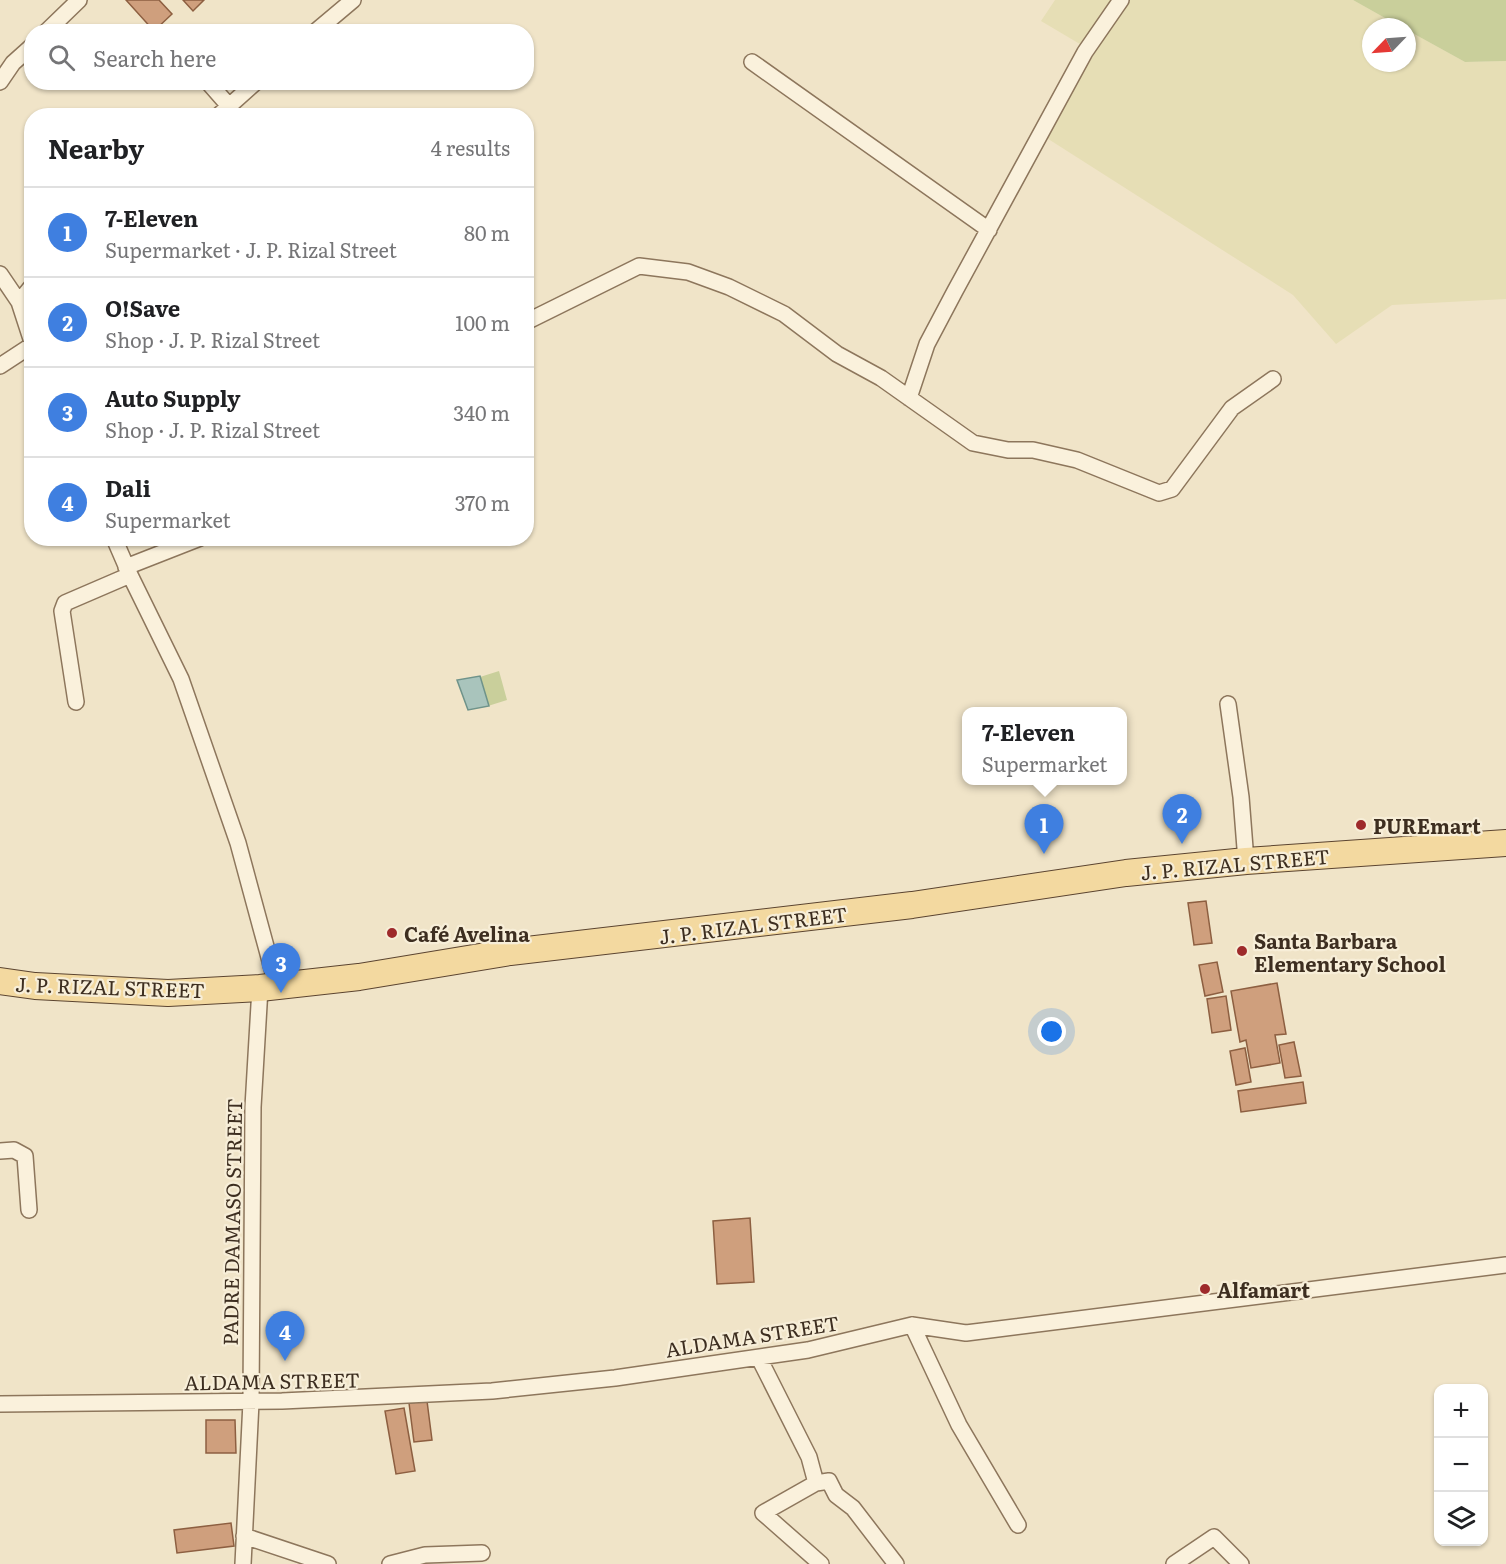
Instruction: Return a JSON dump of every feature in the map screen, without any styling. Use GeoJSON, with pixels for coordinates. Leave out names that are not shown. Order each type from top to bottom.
{"type":"FeatureCollection","features":[{"type":"Feature","properties":{"kind":"main road","name":"J. P. RIZAL STREET"},"geometry":{"type":"LineString","coordinates":[[0,981],[35,986],[168,993],[268,987],[510,952],[912,905],[1126,873],[1246,861],[1506,843]]}},
{"type":"Feature","properties":{"kind":"street"},"geometry":{"type":"LineString","coordinates":[[54,24],[80,0]]}},
{"type":"Feature","properties":{"kind":"street"},"geometry":{"type":"LineString","coordinates":[[324,24],[352,0]]}},
{"type":"Feature","properties":{"kind":"street"},"geometry":{"type":"LineString","coordinates":[[909,398],[927,345],[1085,52],[1121,0]]}},
{"type":"Feature","properties":{"kind":"street"},"geometry":{"type":"LineString","coordinates":[[0,82],[13,63],[24,53]]}},
{"type":"Feature","properties":{"kind":"street"},"geometry":{"type":"LineString","coordinates":[[752,62],[989,230]]}},
{"type":"Feature","properties":{"kind":"street"},"geometry":{"type":"LineString","coordinates":[[212,90],[222,108]]}},
{"type":"Feature","properties":{"kind":"street"},"geometry":{"type":"LineString","coordinates":[[227,108],[247,90]]}},
{"type":"Feature","properties":{"kind":"street"},"geometry":{"type":"LineString","coordinates":[[534,318],[639,266],[688,272],[729,287],[784,314],[837,354],[881,378],[973,443],[1008,450],[1033,450],[1077,460],[1159,493],[1172,489],[1232,408],[1273,379]]}},
{"type":"Feature","properties":{"kind":"street"},"geometry":{"type":"LineString","coordinates":[[0,274],[19,302],[24,318]]}},
{"type":"Feature","properties":{"kind":"street"},"geometry":{"type":"LineString","coordinates":[[19,302],[24,296]]}},
{"type":"Feature","properties":{"kind":"street"},"geometry":{"type":"LineString","coordinates":[[0,366],[24,349]]}},
{"type":"Feature","properties":{"kind":"street","name":"PADRE DAMASO STREET"},"geometry":{"type":"LineString","coordinates":[[117,546],[181,679],[238,843],[268,987],[253,1107],[250,1402],[243,1564]]}},
{"type":"Feature","properties":{"kind":"street"},"geometry":{"type":"LineString","coordinates":[[76,702],[62,611],[64,603],[183,546]]}},
{"type":"Feature","properties":{"kind":"street"},"geometry":{"type":"LineString","coordinates":[[1228,704],[1241,797],[1246,861]]}},
{"type":"Feature","properties":{"kind":"street"},"geometry":{"type":"LineString","coordinates":[[0,1151],[14,1150],[25,1156],[28,1210]]}},
{"type":"Feature","properties":{"kind":"street","name":"ALDAMA STREET"},"geometry":{"type":"LineString","coordinates":[[0,1404],[250,1402],[398,1398],[492,1391],[759,1358],[808,1350],[912,1326],[966,1333],[1506,1265]]}},
{"type":"Feature","properties":{"kind":"street"},"geometry":{"type":"LineString","coordinates":[[912,1326],[959,1425],[1018,1525]]}},
{"type":"Feature","properties":{"kind":"street"},"geometry":{"type":"LineString","coordinates":[[759,1358],[809,1457],[816,1483]]}},
{"type":"Feature","properties":{"kind":"street"},"geometry":{"type":"LineString","coordinates":[[821,1564],[763,1513],[816,1483],[829,1481],[836,1496],[853,1508],[896,1564]]}},
{"type":"Feature","properties":{"kind":"street"},"geometry":{"type":"LineString","coordinates":[[244,1536],[328,1564]]}},
{"type":"Feature","properties":{"kind":"street"},"geometry":{"type":"LineString","coordinates":[[1174,1564],[1214,1537],[1241,1564]]}},
{"type":"Feature","properties":{"kind":"street"},"geometry":{"type":"LineString","coordinates":[[390,1564],[426,1556],[482,1552]]}},
{"type":"Feature","properties":{"kind":"shaded area"},"geometry":{"type":"Polygon","coordinates":[[[1055,0],[1353,0],[1385,18],[1362,18],[1362,72],[1416,72],[1416,35],[1465,62],[1506,61],[1506,299],[1392,305],[1336,344],[1293,295],[1042,135],[1095,53],[1041,21],[1055,0]]]}},
{"type":"Feature","properties":{"kind":"green space"},"geometry":{"type":"Polygon","coordinates":[[[1353,0],[1506,0],[1506,61],[1465,62],[1416,35],[1416,18],[1385,18],[1353,0]]]}},
{"type":"Feature","properties":{"kind":"green space"},"geometry":{"type":"Polygon","coordinates":[[[499,671],[507,700],[488,706],[480,677],[499,671]]]}},
{"type":"Feature","properties":{"kind":"water"},"geometry":{"type":"Polygon","coordinates":[[[480,676],[489,706],[468,710],[457,680],[480,676]]]}},
{"type":"Feature","properties":{"kind":"building"},"geometry":{"type":"Polygon","coordinates":[[[126,0],[159,0],[172,14],[161,24],[148,24],[126,0]]]}},
{"type":"Feature","properties":{"kind":"building"},"geometry":{"type":"Polygon","coordinates":[[[183,0],[204,0],[193,11],[183,0]]]}},
{"type":"Feature","properties":{"kind":"building"},"geometry":{"type":"Polygon","coordinates":[[[1206,901],[1212,943],[1194,945],[1188,903],[1206,901]]]}},
{"type":"Feature","properties":{"kind":"building"},"geometry":{"type":"Polygon","coordinates":[[[1217,962],[1223,992],[1205,996],[1199,965],[1217,962]]]}},
{"type":"Feature","properties":{"kind":"building"},"geometry":{"type":"Polygon","coordinates":[[[1277,983],[1286,1034],[1275,1035],[1280,1063],[1251,1068],[1246,1040],[1240,1042],[1231,991],[1277,983]]]}},
{"type":"Feature","properties":{"kind":"building"},"geometry":{"type":"Polygon","coordinates":[[[1226,996],[1231,1030],[1212,1033],[1207,999],[1226,996]]]}},
{"type":"Feature","properties":{"kind":"building"},"geometry":{"type":"Polygon","coordinates":[[[1294,1042],[1301,1076],[1285,1078],[1279,1045],[1294,1042]]]}},
{"type":"Feature","properties":{"kind":"building"},"geometry":{"type":"Polygon","coordinates":[[[1245,1048],[1251,1082],[1236,1085],[1230,1051],[1245,1048]]]}},
{"type":"Feature","properties":{"kind":"building"},"geometry":{"type":"Polygon","coordinates":[[[1303,1082],[1306,1103],[1241,1112],[1238,1091],[1303,1082]]]}},
{"type":"Feature","properties":{"kind":"building"},"geometry":{"type":"Polygon","coordinates":[[[750,1218],[754,1282],[717,1284],[713,1221],[750,1218]]]}},
{"type":"Feature","properties":{"kind":"building"},"geometry":{"type":"Polygon","coordinates":[[[427,1401],[432,1440],[414,1442],[409,1403],[427,1401]]]}},
{"type":"Feature","properties":{"kind":"building"},"geometry":{"type":"Polygon","coordinates":[[[404,1408],[415,1471],[396,1474],[385,1411],[404,1408]]]}},
{"type":"Feature","properties":{"kind":"building"},"geometry":{"type":"Polygon","coordinates":[[[206,1420],[235,1420],[236,1453],[206,1453],[206,1420]]]}},
{"type":"Feature","properties":{"kind":"building"},"geometry":{"type":"Polygon","coordinates":[[[231,1523],[234,1546],[177,1553],[174,1530],[231,1523]]]}},
{"type":"Feature","properties":{"kind":"place","name":"PUREmart"},"geometry":{"type":"Point","coordinates":[1361,825]}},
{"type":"Feature","properties":{"kind":"place","name":"O!Save"},"geometry":{"type":"Point","coordinates":[1182,844]}},
{"type":"Feature","properties":{"kind":"place","name":"7-Eleven"},"geometry":{"type":"Point","coordinates":[1044,854]}},
{"type":"Feature","properties":{"kind":"place","name":"Café Avelina"},"geometry":{"type":"Point","coordinates":[392,933]}},
{"type":"Feature","properties":{"kind":"place","name":"Santa Barbara Elementary School"},"geometry":{"type":"Point","coordinates":[1242,951]}},
{"type":"Feature","properties":{"kind":"place","name":"Auto Supply"},"geometry":{"type":"Point","coordinates":[281,993]}},
{"type":"Feature","properties":{"kind":"place","name":"Alfamart"},"geometry":{"type":"Point","coordinates":[1205,1289]}},
{"type":"Feature","properties":{"kind":"place","name":"Dali"},"geometry":{"type":"Point","coordinates":[285,1361]}}]}
